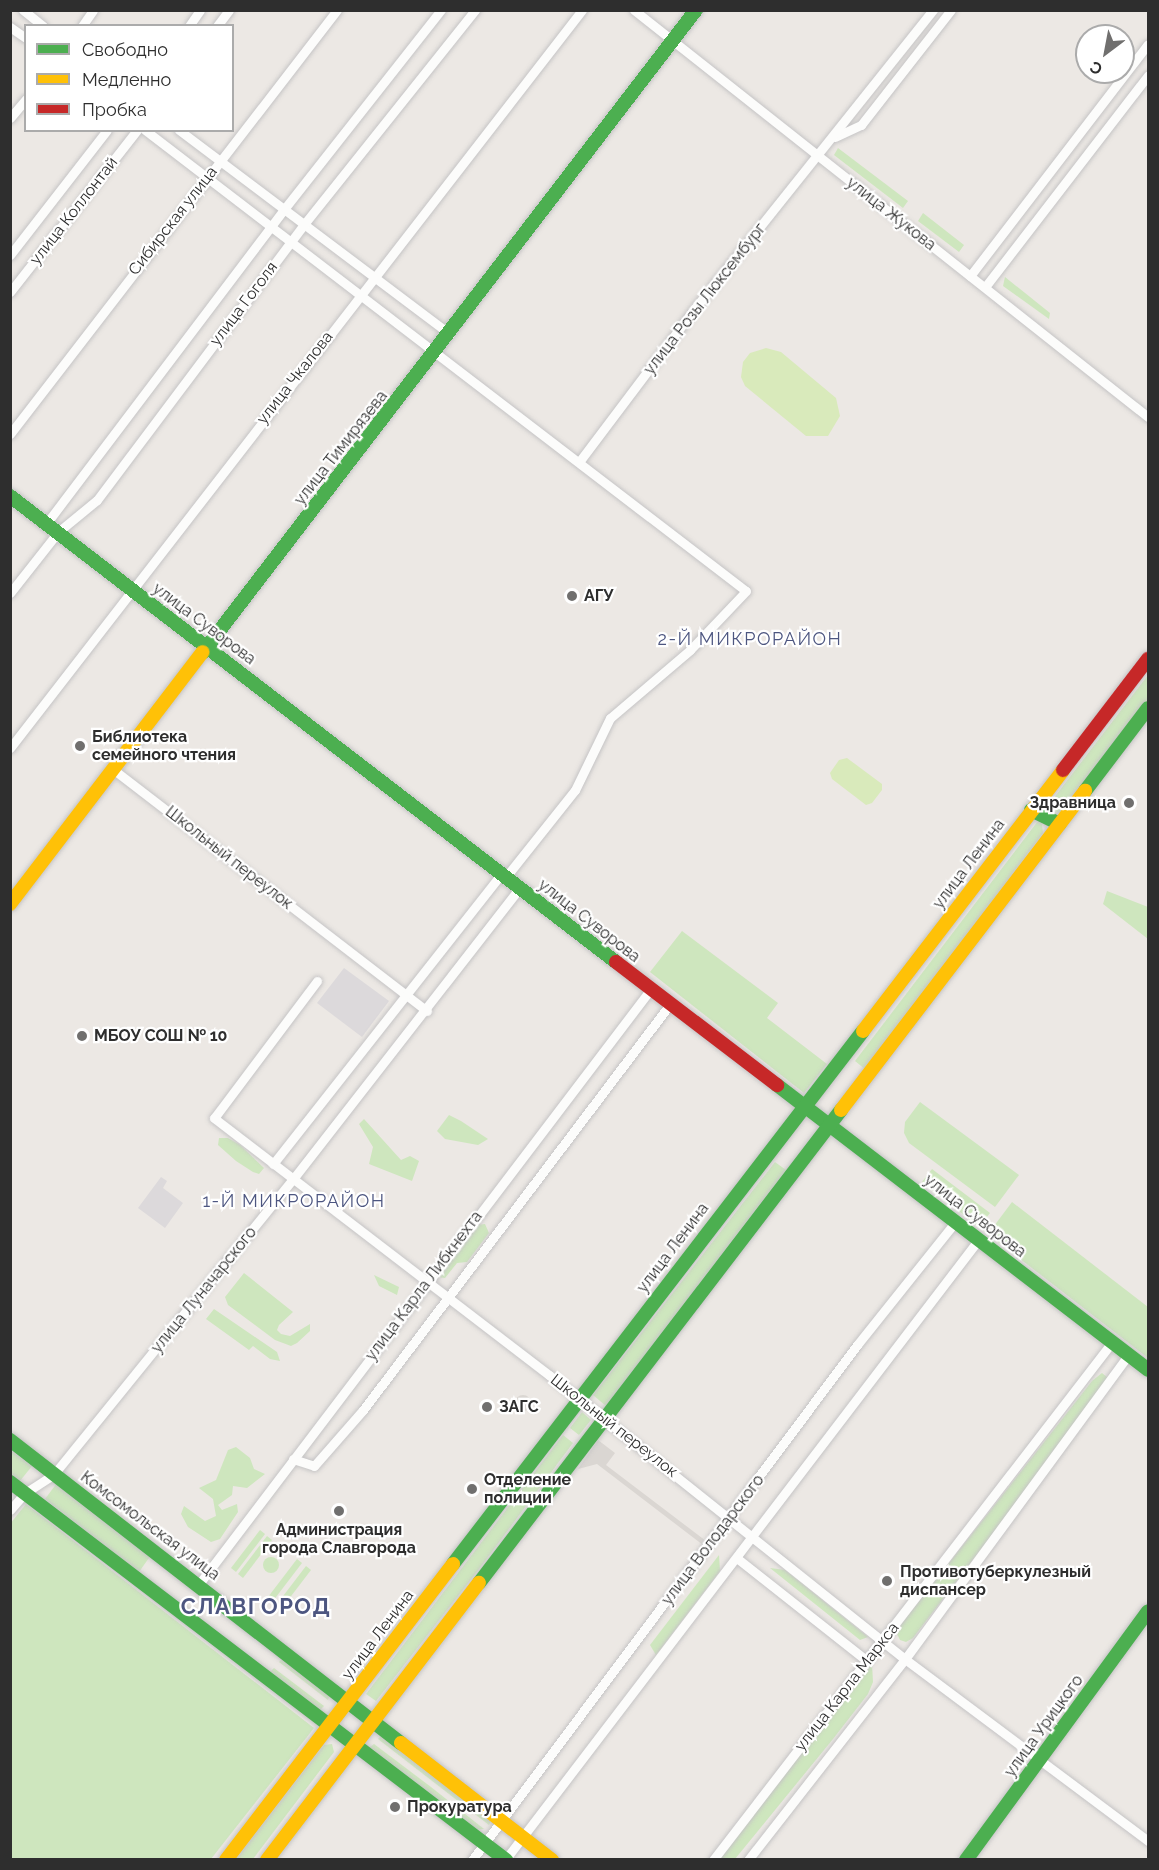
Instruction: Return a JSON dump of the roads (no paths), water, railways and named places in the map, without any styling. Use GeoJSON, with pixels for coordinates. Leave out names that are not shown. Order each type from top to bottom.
{"type":"FeatureCollection","features":[{"type":"Feature","properties":{"kind":"street"},"geometry":{"type":"LineString","coordinates":[[23,10],[40,24]]}},
{"type":"Feature","properties":{"kind":"street"},"geometry":{"type":"LineString","coordinates":[[83,24],[93,10]]}},
{"type":"Feature","properties":{"kind":"street"},"geometry":{"type":"LineString","coordinates":[[190,24],[200,10]]}},
{"type":"Feature","properties":{"kind":"street"},"geometry":{"type":"LineString","coordinates":[[218,24],[229,10]]}},
{"type":"Feature","properties":{"kind":"street","name":"Сибирская улица"},"geometry":{"type":"LineString","coordinates":[[10,434],[205,177],[338,10]]}},
{"type":"Feature","properties":{"kind":"street"},"geometry":{"type":"LineString","coordinates":[[52,528],[285,208],[441,10]]}},
{"type":"Feature","properties":{"kind":"street","name":"улица Гоголя"},"geometry":{"type":"LineString","coordinates":[[10,593],[52,528],[97,500],[305,223],[475,10]]}},
{"type":"Feature","properties":{"kind":"street","name":"улица Чкалова"},"geometry":{"type":"LineString","coordinates":[[10,748],[130,589],[582,10]]}},
{"type":"Feature","properties":{"kind":"street","name":"улица Жукова"},"geometry":{"type":"LineString","coordinates":[[634,10],[1149,417]]}},
{"type":"Feature","properties":{"kind":"street","name":"улица Тимирязева"},"geometry":{"type":"LineString","coordinates":[[10,904],[450,334],[696,10]]}},
{"type":"Feature","properties":{"kind":"street","name":"улица Розы Люксембург"},"geometry":{"type":"LineString","coordinates":[[579,462],[699,303],[819,156],[933,10]]}},
{"type":"Feature","properties":{"kind":"street","name":"улица Розы Люксембург"},"geometry":{"type":"LineString","coordinates":[[834,137],[861,125],[951,10]]}},
{"type":"Feature","properties":{"kind":"street"},"geometry":{"type":"LineString","coordinates":[[10,27],[24,37]]}},
{"type":"Feature","properties":{"kind":"street"},"geometry":{"type":"LineString","coordinates":[[970,276],[1149,44]]}},
{"type":"Feature","properties":{"kind":"street"},"geometry":{"type":"LineString","coordinates":[[985,287],[1149,75]]}},
{"type":"Feature","properties":{"kind":"street"},"geometry":{"type":"LineString","coordinates":[[10,118],[24,101]]}},
{"type":"Feature","properties":{"kind":"street","name":"улица Коллонтай"},"geometry":{"type":"LineString","coordinates":[[10,255],[105,132]]}},
{"type":"Feature","properties":{"kind":"street","name":"улица Коллонтай"},"geometry":{"type":"LineString","coordinates":[[10,292],[135,132]]}},
{"type":"Feature","properties":{"kind":"street"},"geometry":{"type":"LineString","coordinates":[[147,132],[361,293],[746,591],[690,650],[610,717],[575,790],[503,876],[273,1164]]}},
{"type":"Feature","properties":{"kind":"street"},"geometry":{"type":"LineString","coordinates":[[182,132],[450,334]]}},
{"type":"Feature","properties":{"kind":"street","name":"улица Суворова"},"geometry":{"type":"LineString","coordinates":[[10,496],[650,990],[829,1124],[1149,1370]]}},
{"type":"Feature","properties":{"kind":"street","name":"улица Ленина"},"geometry":{"type":"LineString","coordinates":[[226,1860],[802,1105],[1149,659]]}},
{"type":"Feature","properties":{"kind":"street"},"geometry":{"type":"LineString","coordinates":[[267,1860],[602,1418],[1149,708]]}},
{"type":"Feature","properties":{"kind":"street","name":"Школьный переулок"},"geometry":{"type":"LineString","coordinates":[[114,770],[427,1011]]}},
{"type":"Feature","properties":{"kind":"street"},"geometry":{"type":"LineString","coordinates":[[1031,810],[1060,824]]}},
{"type":"Feature","properties":{"kind":"street","name":"улица Луначарского"},"geometry":{"type":"LineString","coordinates":[[10,1510],[25,1493],[54,1474],[427,1011],[519,889]]}},
{"type":"Feature","properties":{"kind":"street","name":"Школьный переулок"},"geometry":{"type":"LineString","coordinates":[[317,981],[214,1118],[754,1536],[905,1659],[1149,1841]]}},
{"type":"Feature","properties":{"kind":"street","name":"улица Карла Либкнехта"},"geometry":{"type":"LineString","coordinates":[[199,1584],[425,1282],[650,990]]}},
{"type":"Feature","properties":{"kind":"street","name":"улица Карла Либкнехта"},"geometry":{"type":"LineString","coordinates":[[293,1459],[314,1466],[363,1410],[449,1300],[670,1004]]}},
{"type":"Feature","properties":{"kind":"street","name":"улица Володарского"},"geometry":{"type":"LineString","coordinates":[[472,1860],[730,1518],[857,1345],[956,1221]]}},
{"type":"Feature","properties":{"kind":"street","name":"улица Володарского"},"geometry":{"type":"LineString","coordinates":[[506,1859],[738,1558],[979,1239]]}},
{"type":"Feature","properties":{"kind":"street","name":"улица Карла Маркса"},"geometry":{"type":"LineString","coordinates":[[713,1860],[1112,1342]]}},
{"type":"Feature","properties":{"kind":"street","name":"улица Карла Маркса"},"geometry":{"type":"LineString","coordinates":[[748,1860],[905,1659],[1128,1355]]}},
{"type":"Feature","properties":{"kind":"street","name":"Комсомольская улица"},"geometry":{"type":"LineString","coordinates":[[10,1440],[199,1584],[552,1860]]}},
{"type":"Feature","properties":{"kind":"street"},"geometry":{"type":"LineString","coordinates":[[10,1482],[506,1859]]}},
{"type":"Feature","properties":{"kind":"street"},"geometry":{"type":"LineString","coordinates":[[738,1558],[867,1661]]}},
{"type":"Feature","properties":{"kind":"street","name":"улица Урицкого"},"geometry":{"type":"LineString","coordinates":[[966,1860],[1149,1611]]}},
{"type":"Feature","properties":{"kind":"place","name":"АГУ"},"geometry":{"type":"Point","coordinates":[572,596]}},
{"type":"Feature","properties":{"kind":"place","name":"Библиотека семейного чтения"},"geometry":{"type":"Point","coordinates":[80,746]}},
{"type":"Feature","properties":{"kind":"place","name":"Здравница"},"geometry":{"type":"Point","coordinates":[1129,803]}},
{"type":"Feature","properties":{"kind":"place","name":"МБОУ СОШ № 10"},"geometry":{"type":"Point","coordinates":[82,1036]}},
{"type":"Feature","properties":{"kind":"place","name":"ЗАГС"},"geometry":{"type":"Point","coordinates":[487,1407]}},
{"type":"Feature","properties":{"kind":"place","name":"Отделение полиции"},"geometry":{"type":"Point","coordinates":[472,1489]}},
{"type":"Feature","properties":{"kind":"place","name":"Администрация города Славгорода"},"geometry":{"type":"Point","coordinates":[339,1511]}},
{"type":"Feature","properties":{"kind":"place","name":"Противотуберкулезный диспансер"},"geometry":{"type":"Point","coordinates":[887,1581]}},
{"type":"Feature","properties":{"kind":"place","name":"Прокуратура"},"geometry":{"type":"Point","coordinates":[395,1807]}},
{"type":"Feature","properties":{"kind":"district","name":"2-Й МИКРОРАЙОН"},"geometry":{"type":"Point","coordinates":[750,639]}},
{"type":"Feature","properties":{"kind":"district","name":"1-Й МИКРОРАЙОН"},"geometry":{"type":"Point","coordinates":[294,1201]}},
{"type":"Feature","properties":{"kind":"district","name":"СЛАВГОРОД"},"geometry":{"type":"Point","coordinates":[256,1607]}}]}
